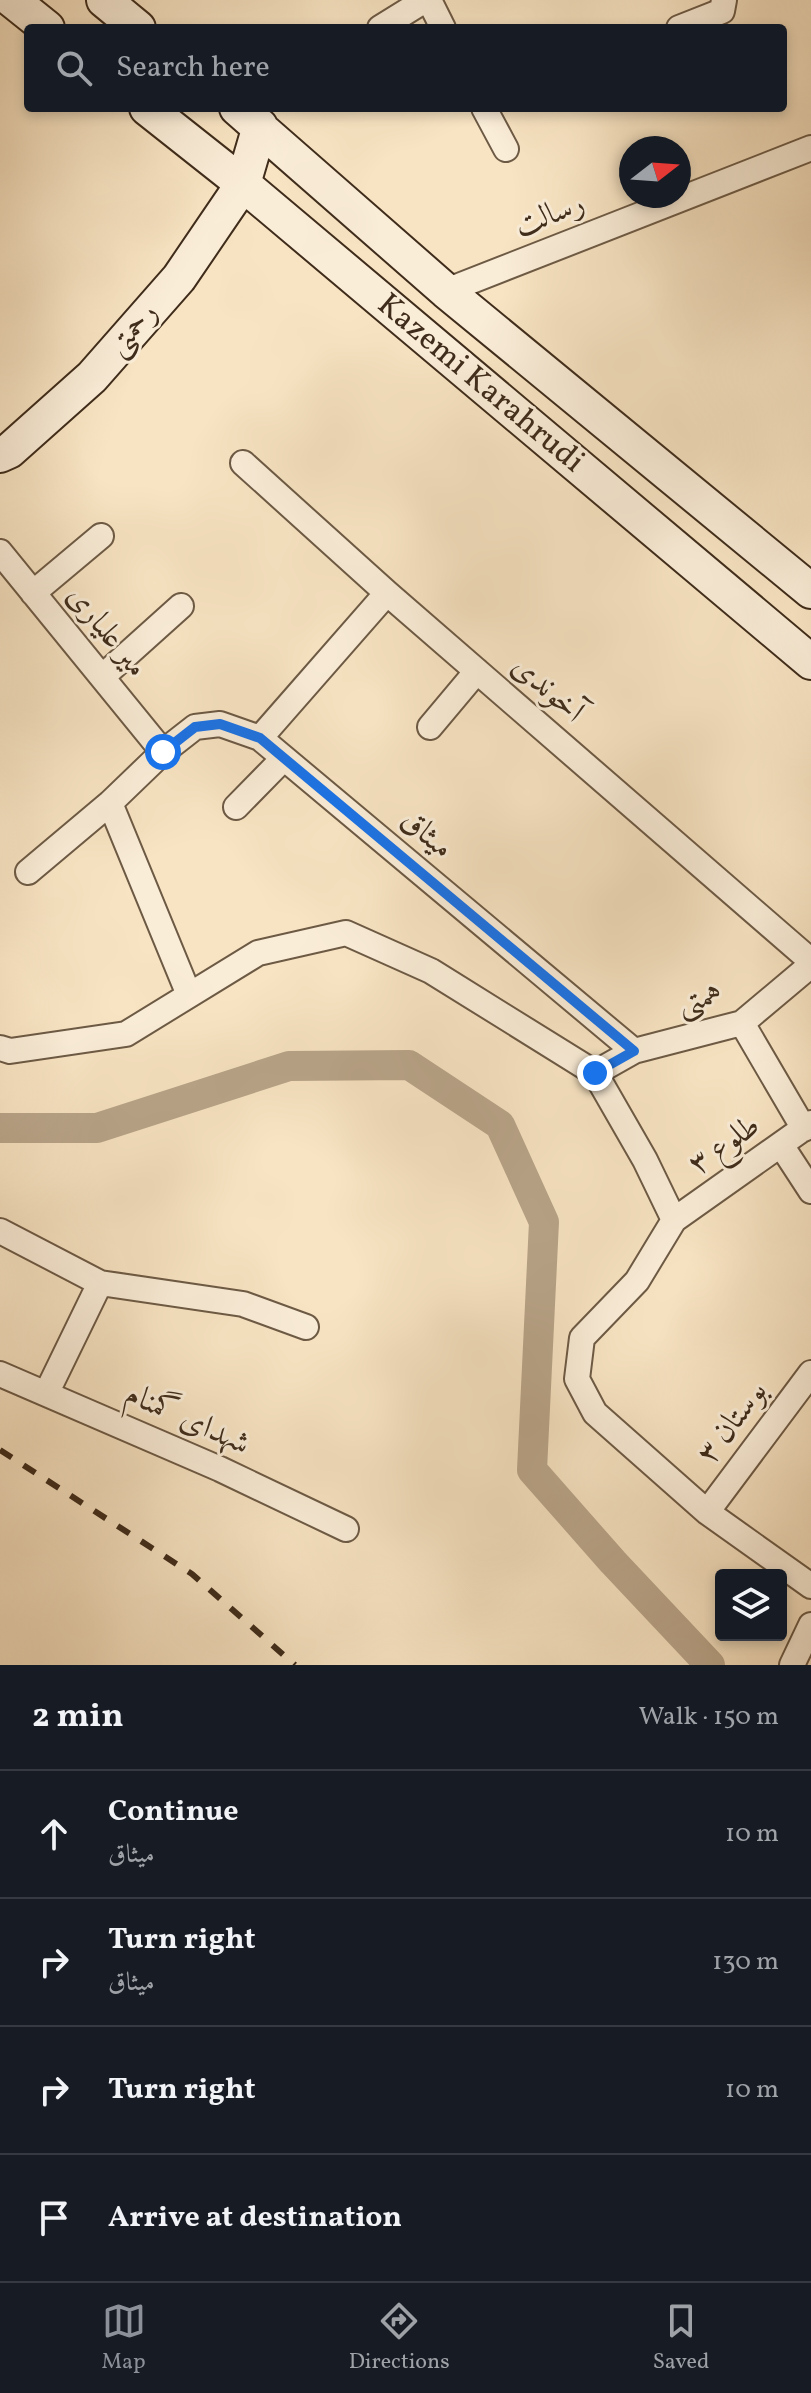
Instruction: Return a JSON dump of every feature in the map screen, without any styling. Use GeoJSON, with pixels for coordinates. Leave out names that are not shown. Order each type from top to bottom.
{"type":"FeatureCollection","features":[{"type":"Feature","properties":{"kind":"main road"},"geometry":{"type":"LineString","coordinates":[[12,0],[42,24]]}},
{"type":"Feature","properties":{"kind":"main road"},"geometry":{"type":"LineString","coordinates":[[104,0],[133,24]]}},
{"type":"Feature","properties":{"kind":"main road","name":"Kazemi Karahrudi"},"geometry":{"type":"LineString","coordinates":[[152,112],[243,184],[811,662]]}},
{"type":"Feature","properties":{"kind":"main road","name":"Kazemi Karahrudi"},"geometry":{"type":"LineString","coordinates":[[257,114],[446,291],[811,591]]}},
{"type":"Feature","properties":{"kind":"main road","name":"رحمتی"},"geometry":{"type":"LineString","coordinates":[[3,449],[92,377],[179,278],[243,184],[257,114]]}},
{"type":"Feature","properties":{"kind":"main road"},"geometry":{"type":"LineString","coordinates":[[778,564],[811,552]]}},
{"type":"Feature","properties":{"kind":"street"},"geometry":{"type":"LineString","coordinates":[[383,24],[397,7],[427,0],[441,24]]}},
{"type":"Feature","properties":{"kind":"street"},"geometry":{"type":"LineString","coordinates":[[689,24],[722,11],[724,0]]}},
{"type":"Feature","properties":{"kind":"street"},"geometry":{"type":"LineString","coordinates":[[486,112],[506,149]]}},
{"type":"Feature","properties":{"kind":"street","name":"رسالت"},"geometry":{"type":"LineString","coordinates":[[446,291],[811,148]]}},
{"type":"Feature","properties":{"kind":"street","name":"آخوندی"},"geometry":{"type":"LineString","coordinates":[[243,463],[387,593],[811,963]]}},
{"type":"Feature","properties":{"kind":"street"},"geometry":{"type":"LineString","coordinates":[[33,593],[101,536]]}},
{"type":"Feature","properties":{"kind":"street","name":"میر علیاری"},"geometry":{"type":"LineString","coordinates":[[0,552],[163,752]]}},
{"type":"Feature","properties":{"kind":"street"},"geometry":{"type":"LineString","coordinates":[[260,738],[387,593]]}},
{"type":"Feature","properties":{"kind":"street"},"geometry":{"type":"LineString","coordinates":[[102,677],[181,606]]}},
{"type":"Feature","properties":{"kind":"street"},"geometry":{"type":"LineString","coordinates":[[430,727],[477,671]]}},
{"type":"Feature","properties":{"kind":"street","name":"میثاق"},"geometry":{"type":"LineString","coordinates":[[28,872],[195,727],[220,724],[260,738],[634,1051]]}},
{"type":"Feature","properties":{"kind":"street"},"geometry":{"type":"LineString","coordinates":[[236,807],[284,758]]}},
{"type":"Feature","properties":{"kind":"street"},"geometry":{"type":"LineString","coordinates":[[110,803],[189,995]]}},
{"type":"Feature","properties":{"kind":"street"},"geometry":{"type":"LineString","coordinates":[[0,1048],[10,1051],[126,1034],[258,953],[346,933],[431,971],[595,1073],[645,1160],[674,1220],[637,1281],[582,1338],[577,1379],[595,1413],[707,1512],[811,1586]]}},
{"type":"Feature","properties":{"kind":"street","name":"همتی"},"geometry":{"type":"LineString","coordinates":[[595,1073],[634,1051],[742,1023],[811,963]]}},
{"type":"Feature","properties":{"kind":"street"},"geometry":{"type":"LineString","coordinates":[[742,1023],[808,1126]]}},
{"type":"Feature","properties":{"kind":"street","name":"طلوع ۳"},"geometry":{"type":"LineString","coordinates":[[674,1220],[808,1126]]}},
{"type":"Feature","properties":{"kind":"street"},"geometry":{"type":"LineString","coordinates":[[781,1145],[811,1191]]}},
{"type":"Feature","properties":{"kind":"street"},"geometry":{"type":"LineString","coordinates":[[0,1231],[100,1283],[243,1304],[306,1327]]}},
{"type":"Feature","properties":{"kind":"street"},"geometry":{"type":"LineString","coordinates":[[47,1392],[100,1283]]}},
{"type":"Feature","properties":{"kind":"street","name":"بوستان ۳"},"geometry":{"type":"LineString","coordinates":[[707,1512],[811,1373]]}},
{"type":"Feature","properties":{"kind":"street","name":"شهدای گمنام"},"geometry":{"type":"LineString","coordinates":[[0,1374],[220,1469],[346,1529]]}},
{"type":"Feature","properties":{"kind":"street"},"geometry":{"type":"LineString","coordinates":[[792,1665],[811,1625]]}},
{"type":"Feature","properties":{"kind":"waterway"},"geometry":{"type":"LineString","coordinates":[[0,1128],[97,1128],[289,1066],[409,1065],[500,1125],[544,1222],[532,1470],[710,1665]]}},
{"type":"Feature","properties":{"kind":"railway"},"geometry":{"type":"LineString","coordinates":[[0,1450],[192,1574],[295,1665]]}},
{"type":"Feature","properties":{"kind":"route"},"geometry":{"type":"LineString","coordinates":[[163,752],[195,727],[220,724],[260,738],[634,1051],[595,1073]]}}]}
